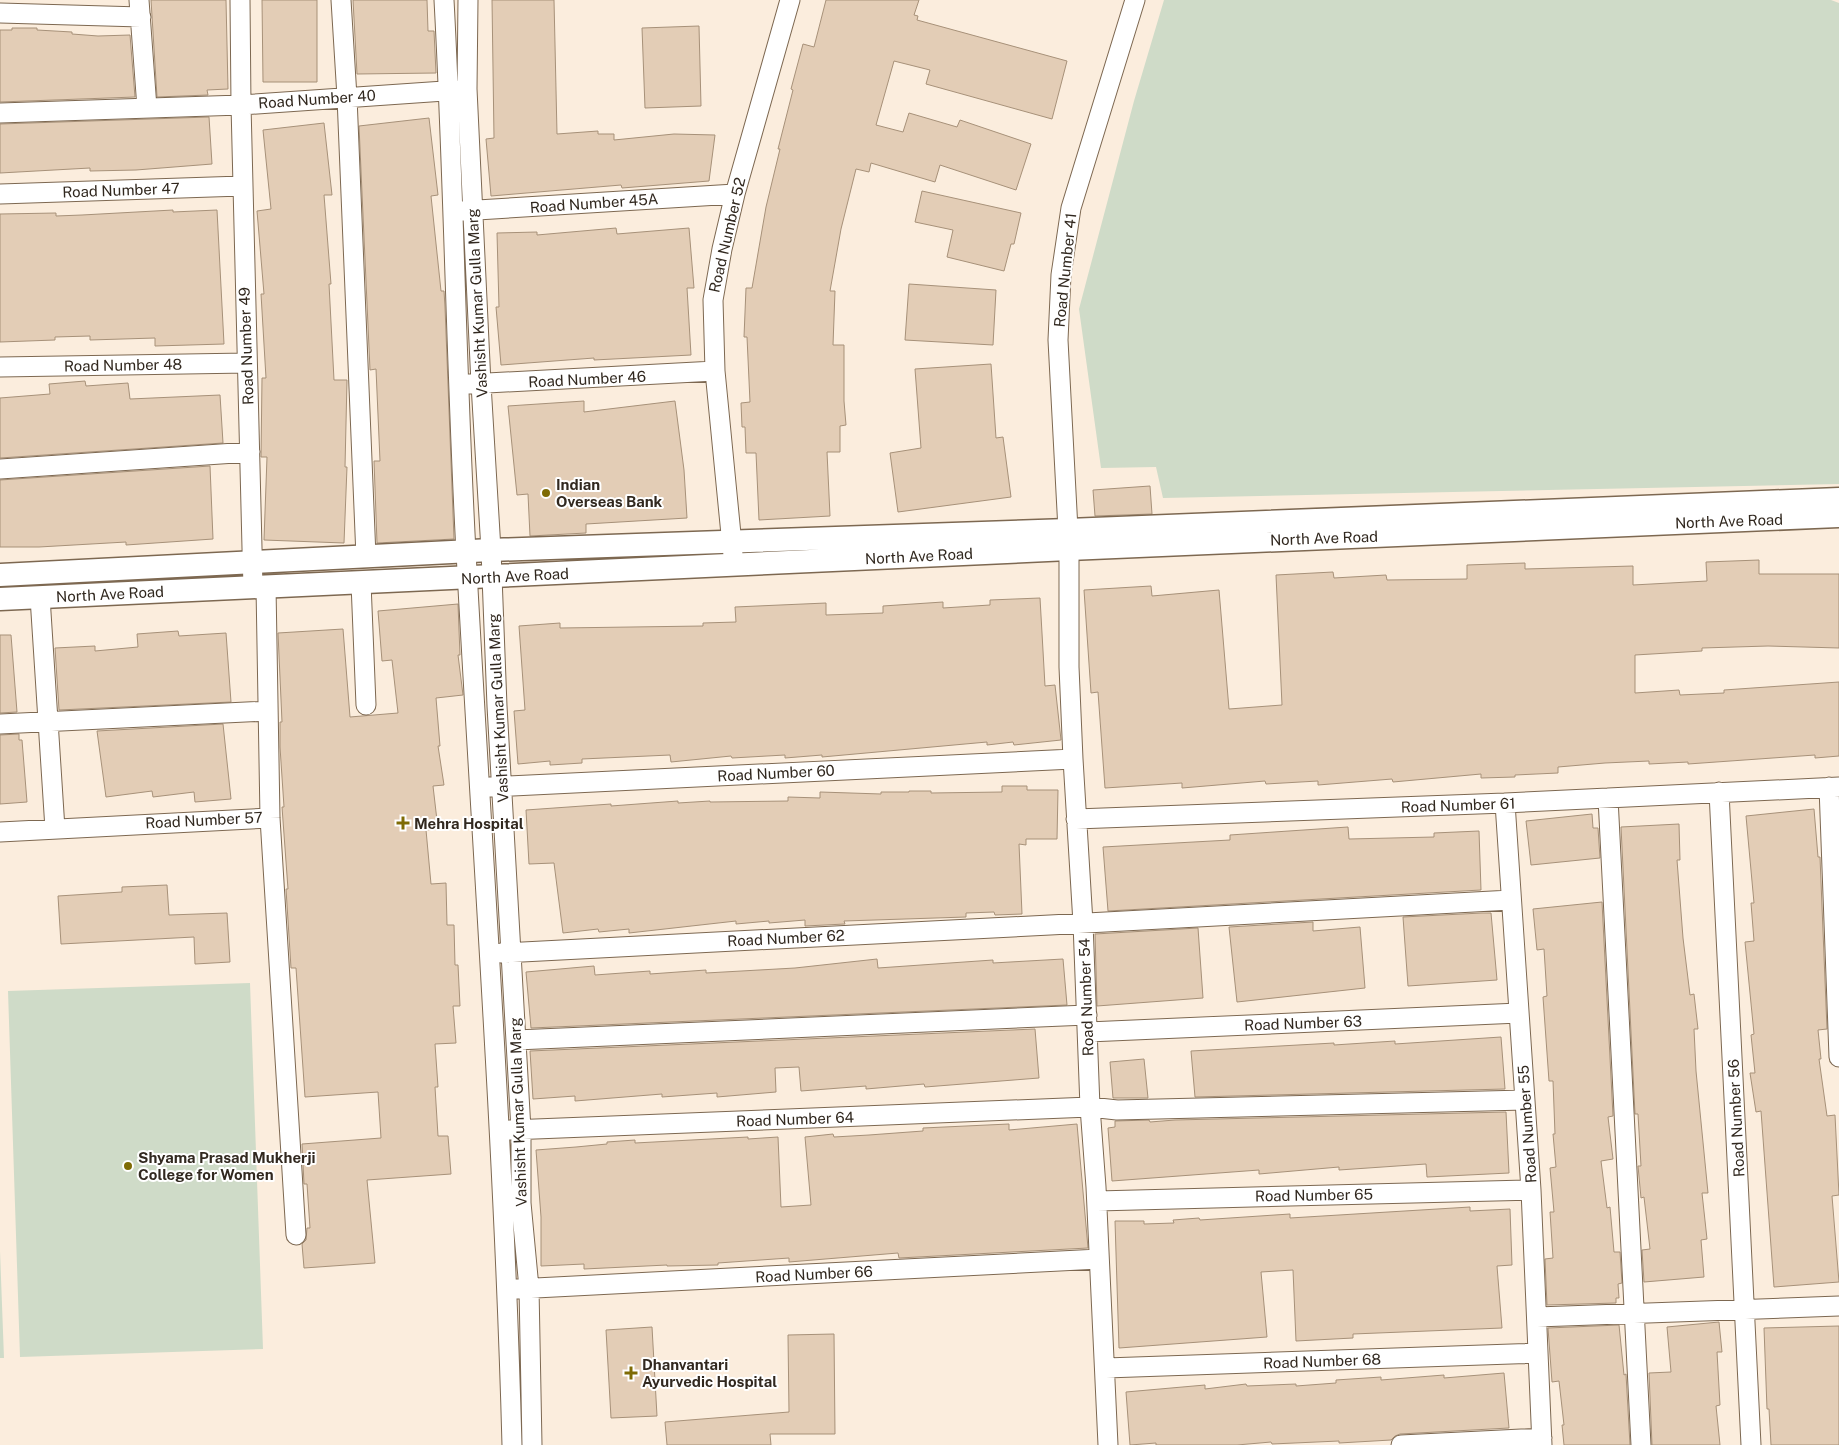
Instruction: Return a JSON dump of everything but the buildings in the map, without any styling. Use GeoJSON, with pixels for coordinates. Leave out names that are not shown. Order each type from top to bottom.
{"type":"FeatureCollection","features":[{"type":"Feature","properties":{"kind":"street","name":"Road Number 40"},"geometry":{"type":"LineString","coordinates":[[240,0],[241,105],[458,90]]}},
{"type":"Feature","properties":{"kind":"street"},"geometry":{"type":"LineString","coordinates":[[341,0],[348,97],[366,557]]}},
{"type":"Feature","properties":{"kind":"street","name":"Vashisht Kumar Gulla Marg"},"geometry":{"type":"LineString","coordinates":[[444,0],[458,90],[473,210],[521,1130],[521,1203],[529,1288],[532,1445]]}},
{"type":"Feature","properties":{"kind":"street","name":"Vashisht Kumar Gulla Marg"},"geometry":{"type":"LineString","coordinates":[[468,0],[458,90],[453,212],[466,552],[500,1130],[512,1445]]}},
{"type":"Feature","properties":{"kind":"street","name":"Road Number 52"},"geometry":{"type":"LineString","coordinates":[[733,565],[715,371],[713,300],[722,249],[735,194],[790,0]]}},
{"type":"Feature","properties":{"kind":"street","name":"Road Number 41"},"geometry":{"type":"LineString","coordinates":[[1069,540],[1058,340],[1061,275],[1070,208],[1135,0]]}},
{"type":"Feature","properties":{"kind":"street"},"geometry":{"type":"LineString","coordinates":[[0,13],[140,9],[147,108]]}},
{"type":"Feature","properties":{"kind":"street"},"geometry":{"type":"LineString","coordinates":[[0,113],[241,105]]}},
{"type":"Feature","properties":{"kind":"street","name":"Road Number 49"},"geometry":{"type":"LineString","coordinates":[[241,105],[253,563],[260,588]]}},
{"type":"Feature","properties":{"kind":"street","name":"Road Number 47"},"geometry":{"type":"LineString","coordinates":[[0,194],[242,186]]}},
{"type":"Feature","properties":{"kind":"street","name":"Road Number 45A"},"geometry":{"type":"LineString","coordinates":[[453,212],[735,194]]}},
{"type":"Feature","properties":{"kind":"street","name":"Road Number 48"},"geometry":{"type":"LineString","coordinates":[[0,367],[247,363]]}},
{"type":"Feature","properties":{"kind":"street","name":"Road Number 46"},"geometry":{"type":"LineString","coordinates":[[460,384],[715,371]]}},
{"type":"Feature","properties":{"kind":"street"},"geometry":{"type":"LineString","coordinates":[[0,469],[250,452]]}},
{"type":"Feature","properties":{"kind":"street"},"geometry":{"type":"LineString","coordinates":[[0,575],[491,550],[732,542],[1069,540],[1839,499]]}},
{"type":"Feature","properties":{"kind":"street","name":"North Ave Road"},"geometry":{"type":"LineString","coordinates":[[0,599],[733,565],[1069,540],[1839,516]]}},
{"type":"Feature","properties":{"kind":"street","name":"Road Number 54"},"geometry":{"type":"LineString","coordinates":[[1069,540],[1069,666],[1073,759],[1083,922],[1090,1107],[1106,1368],[1108,1445]]}},
{"type":"Feature","properties":{"kind":"street"},"geometry":{"type":"LineString","coordinates":[[361,583],[366,705]]}},
{"type":"Feature","properties":{"kind":"street","name":"Road Number 57"},"geometry":{"type":"LineString","coordinates":[[0,832],[270,818],[268,711],[260,588]]}},
{"type":"Feature","properties":{"kind":"street"},"geometry":{"type":"LineString","coordinates":[[40,597],[56,829]]}},
{"type":"Feature","properties":{"kind":"street"},"geometry":{"type":"LineString","coordinates":[[0,724],[268,711]]}},
{"type":"Feature","properties":{"kind":"street","name":"Road Number 60"},"geometry":{"type":"LineString","coordinates":[[480,788],[1073,759]]}},
{"type":"Feature","properties":{"kind":"street"},"geometry":{"type":"LineString","coordinates":[[1834,787],[1839,1057]]}},
{"type":"Feature","properties":{"kind":"street","name":"Road Number 61"},"geometry":{"type":"LineString","coordinates":[[1076,819],[1504,803],[1834,787]]}},
{"type":"Feature","properties":{"kind":"street","name":"Road Number 56"},"geometry":{"type":"LineString","coordinates":[[1719,792],[1751,1445]]}},
{"type":"Feature","properties":{"kind":"street"},"geometry":{"type":"LineString","coordinates":[[1608,798],[1642,1445]]}},
{"type":"Feature","properties":{"kind":"street","name":"Road Number 55"},"geometry":{"type":"LineString","coordinates":[[1504,803],[1531,1190],[1542,1442]]}},
{"type":"Feature","properties":{"kind":"street"},"geometry":{"type":"LineString","coordinates":[[270,818],[296,1235]]}},
{"type":"Feature","properties":{"kind":"street","name":"Road Number 62"},"geometry":{"type":"LineString","coordinates":[[490,953],[1511,900]]}},
{"type":"Feature","properties":{"kind":"street","name":"Road Number 63"},"geometry":{"type":"LineString","coordinates":[[516,1040],[1087,1023],[1519,1013]]}},
{"type":"Feature","properties":{"kind":"street","name":"Road Number 64"},"geometry":{"type":"LineString","coordinates":[[500,1130],[1090,1107],[1117,1110],[1525,1100]]}},
{"type":"Feature","properties":{"kind":"street","name":"Road Number 65"},"geometry":{"type":"LineString","coordinates":[[1097,1201],[1531,1190]]}},
{"type":"Feature","properties":{"kind":"street","name":"Road Number 66"},"geometry":{"type":"LineString","coordinates":[[507,1289],[1099,1259]]}},
{"type":"Feature","properties":{"kind":"street"},"geometry":{"type":"LineString","coordinates":[[1537,1317],[1839,1306]]}},
{"type":"Feature","properties":{"kind":"street","name":"Road Number 68"},"geometry":{"type":"LineString","coordinates":[[1106,1368],[1538,1354]]}},
{"type":"Feature","properties":{"kind":"street"},"geometry":{"type":"LineString","coordinates":[[1401,1445],[1542,1442]]}},
{"type":"Feature","properties":{"kind":"green space"},"geometry":{"type":"Polygon","coordinates":[[[1164,0],[1831,0],[1839,3],[1839,484],[1163,498],[1156,467],[1101,468],[1079,309],[1134,101],[1164,0]]]}},
{"type":"Feature","properties":{"kind":"green space","name":"Shyama Prasad Mukherji College for Women"},"geometry":{"type":"Polygon","coordinates":[[[250,983],[263,1349],[20,1357],[8,991],[250,983]]]}},
{"type":"Feature","properties":{"kind":"green space"},"geometry":{"type":"Polygon","coordinates":[[[0,1251],[4,1358],[0,1358],[0,1251]]]}},
{"type":"Feature","properties":{"kind":"place","name":"Indian Overseas Bank"},"geometry":{"type":"Point","coordinates":[546,493]}},
{"type":"Feature","properties":{"kind":"place","name":"Mehra Hospital"},"geometry":{"type":"Point","coordinates":[403,823]}},
{"type":"Feature","properties":{"kind":"place","name":"Shyama Prasad Mukherji College for Women"},"geometry":{"type":"Point","coordinates":[128,1166]}},
{"type":"Feature","properties":{"kind":"place","name":"Dhanvantari Ayurvedic Hospital"},"geometry":{"type":"Point","coordinates":[631,1373]}}]}
